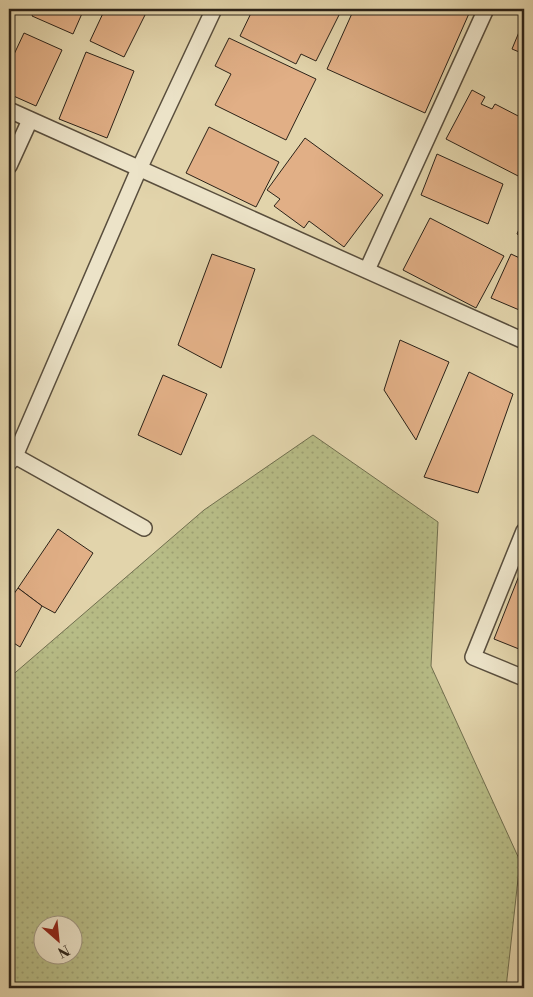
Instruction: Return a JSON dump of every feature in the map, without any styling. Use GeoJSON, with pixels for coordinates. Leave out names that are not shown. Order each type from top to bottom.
{"type":"FeatureCollection","features":[{"type":"Feature","properties":{"kind":"street"},"geometry":{"type":"LineString","coordinates":[[144,528],[11,457],[139,169],[214,9]]}},
{"type":"Feature","properties":{"kind":"street"},"geometry":{"type":"LineString","coordinates":[[367,270],[486,9]]}},
{"type":"Feature","properties":{"kind":"street"},"geometry":{"type":"LineString","coordinates":[[9,110],[524,341]]}},
{"type":"Feature","properties":{"kind":"street"},"geometry":{"type":"LineString","coordinates":[[9,166],[30,120]]}},
{"type":"Feature","properties":{"kind":"street"},"geometry":{"type":"LineString","coordinates":[[524,532],[473,657],[524,678]]}},
{"type":"Feature","properties":{"kind":"green space"},"geometry":{"type":"Polygon","coordinates":[[[313,435],[438,522],[431,666],[520,861],[506,988],[9,988],[9,678],[204,510],[313,435]]]}},
{"type":"Feature","properties":{"kind":"building"},"geometry":{"type":"Polygon","coordinates":[[[35,9],[84,9],[73,34],[32,16],[35,9]]]}},
{"type":"Feature","properties":{"kind":"building"},"geometry":{"type":"Polygon","coordinates":[[[105,9],[148,9],[124,57],[90,41],[105,9]]]}},
{"type":"Feature","properties":{"kind":"building"},"geometry":{"type":"Polygon","coordinates":[[[253,9],[342,9],[316,61],[301,54],[296,64],[240,36],[253,9]]]}},
{"type":"Feature","properties":{"kind":"building"},"geometry":{"type":"Polygon","coordinates":[[[354,9],[471,9],[425,113],[327,69],[354,9]]]}},
{"type":"Feature","properties":{"kind":"building"},"geometry":{"type":"Polygon","coordinates":[[[524,20],[524,54],[512,49],[524,20]]]}},
{"type":"Feature","properties":{"kind":"building"},"geometry":{"type":"Polygon","coordinates":[[[24,33],[62,50],[36,106],[9,94],[9,65],[24,33]]]}},
{"type":"Feature","properties":{"kind":"building"},"geometry":{"type":"Polygon","coordinates":[[[229,38],[316,79],[286,140],[215,105],[231,74],[215,66],[229,38]]]}},
{"type":"Feature","properties":{"kind":"building"},"geometry":{"type":"Polygon","coordinates":[[[86,52],[134,71],[107,138],[59,119],[86,52]]]}},
{"type":"Feature","properties":{"kind":"building"},"geometry":{"type":"Polygon","coordinates":[[[472,90],[485,97],[481,104],[492,109],[495,104],[524,119],[524,179],[446,139],[472,90]]]}},
{"type":"Feature","properties":{"kind":"building"},"geometry":{"type":"Polygon","coordinates":[[[209,127],[279,162],[256,207],[186,173],[209,127]]]}},
{"type":"Feature","properties":{"kind":"building"},"geometry":{"type":"Polygon","coordinates":[[[305,138],[383,195],[344,247],[309,221],[304,228],[274,206],[280,199],[267,190],[305,138]]]}},
{"type":"Feature","properties":{"kind":"building"},"geometry":{"type":"Polygon","coordinates":[[[437,154],[503,184],[488,224],[421,195],[437,154]]]}},
{"type":"Feature","properties":{"kind":"building"},"geometry":{"type":"Polygon","coordinates":[[[524,217],[524,238],[517,234],[524,217]]]}},
{"type":"Feature","properties":{"kind":"building"},"geometry":{"type":"Polygon","coordinates":[[[430,218],[504,256],[476,308],[403,270],[430,218]]]}},
{"type":"Feature","properties":{"kind":"building"},"geometry":{"type":"Polygon","coordinates":[[[212,254],[255,269],[221,368],[178,345],[212,254]]]}},
{"type":"Feature","properties":{"kind":"building"},"geometry":{"type":"Polygon","coordinates":[[[511,254],[524,260],[524,312],[491,298],[511,254]]]}},
{"type":"Feature","properties":{"kind":"building"},"geometry":{"type":"Polygon","coordinates":[[[400,340],[449,362],[416,440],[384,390],[400,340]]]}},
{"type":"Feature","properties":{"kind":"building"},"geometry":{"type":"Polygon","coordinates":[[[469,372],[513,394],[478,493],[424,477],[469,372]]]}},
{"type":"Feature","properties":{"kind":"building"},"geometry":{"type":"Polygon","coordinates":[[[163,375],[207,394],[181,455],[138,435],[163,375]]]}},
{"type":"Feature","properties":{"kind":"building"},"geometry":{"type":"Polygon","coordinates":[[[58,529],[93,553],[55,613],[18,588],[58,529]]]}},
{"type":"Feature","properties":{"kind":"building"},"geometry":{"type":"Polygon","coordinates":[[[524,563],[524,651],[494,639],[524,563]]]}},
{"type":"Feature","properties":{"kind":"building"},"geometry":{"type":"Polygon","coordinates":[[[18,588],[42,606],[20,647],[9,640],[9,601],[18,588]]]}},
{"type":"Feature","properties":{"kind":"building"},"geometry":{"type":"Polygon","coordinates":[[[521,751],[524,752],[524,783],[521,751]]]}}]}
